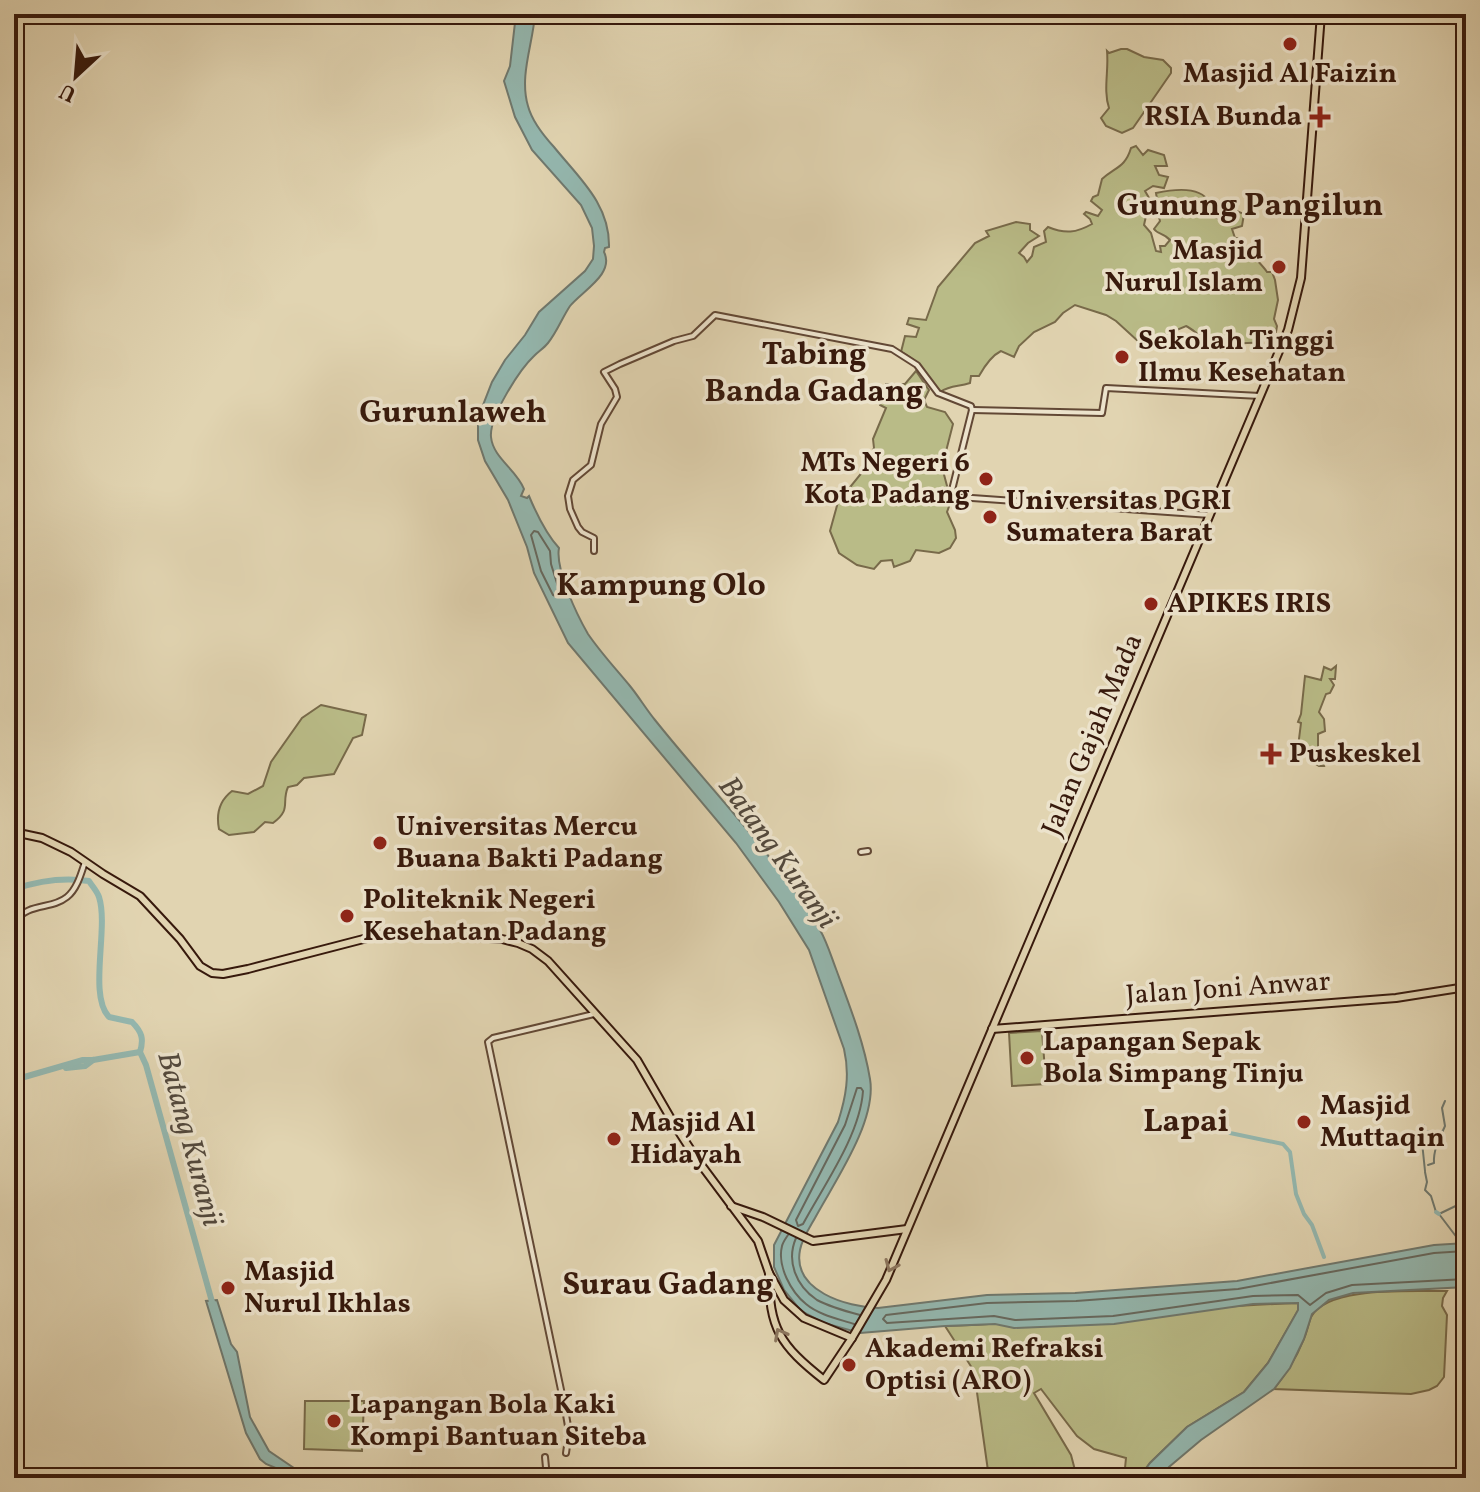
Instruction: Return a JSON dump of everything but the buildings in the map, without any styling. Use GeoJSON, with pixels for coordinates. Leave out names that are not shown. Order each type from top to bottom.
{"type":"FeatureCollection","features":[{"type":"Feature","properties":{"kind":"main road","name":"Jalan Gajah Mada"},"geometry":{"type":"LineString","coordinates":[[772,1288],[771,1308],[775,1327],[793,1354],[824,1380],[886,1280],[1290,325],[1300,284],[1321,14]]}},
{"type":"Feature","properties":{"kind":"main road"},"geometry":{"type":"LineString","coordinates":[[14,832],[42,838],[71,852],[140,896],[200,966],[212,973],[248,969],[399,932],[502,939],[524,945],[544,957],[637,1060],[674,1124],[760,1244],[772,1288],[804,1318],[853,1336]]}},
{"type":"Feature","properties":{"kind":"main road","name":"Jalan Joni Anwar"},"geometry":{"type":"LineString","coordinates":[[992,1029],[1396,998],[1466,987]]}},
{"type":"Feature","properties":{"kind":"main road"},"geometry":{"type":"LineString","coordinates":[[730,1205],[779,1224],[806,1239],[823,1241],[907,1229]]}},
{"type":"Feature","properties":{"kind":"street"},"geometry":{"type":"LineString","coordinates":[[594,551],[594,538],[578,527],[568,496],[573,480],[591,465],[601,424],[617,397],[605,371],[640,354],[693,336],[717,314],[892,349],[917,365],[938,393],[971,406],[953,493],[963,498],[1210,515]]}},
{"type":"Feature","properties":{"kind":"street"},"geometry":{"type":"LineString","coordinates":[[972,410],[1102,413],[1106,388],[1260,396]]}},
{"type":"Feature","properties":{"kind":"street"},"geometry":{"type":"LineString","coordinates":[[861,852],[868,851]]}},
{"type":"Feature","properties":{"kind":"street"},"geometry":{"type":"LineString","coordinates":[[14,922],[24,912],[64,899],[76,886],[85,862]]}},
{"type":"Feature","properties":{"kind":"street"},"geometry":{"type":"LineString","coordinates":[[566,1453],[569,1430],[488,1042],[489,1039],[596,1013]]}},
{"type":"Feature","properties":{"kind":"street"},"geometry":{"type":"LineString","coordinates":[[545,1457],[547,1478]]}},
{"type":"Feature","properties":{"kind":"green space"},"geometry":{"type":"Polygon","coordinates":[[[1127,49],[1144,57],[1163,60],[1171,68],[1171,73],[1133,128],[1122,133],[1106,126],[1101,118],[1109,108],[1106,94],[1107,51],[1127,49]]]}},
{"type":"Feature","properties":{"kind":"green space"},"geometry":{"type":"Polygon","coordinates":[[[1136,146],[1143,155],[1148,150],[1164,155],[1167,166],[1155,166],[1159,175],[1168,177],[1164,188],[1153,186],[1145,191],[1152,203],[1142,207],[1146,216],[1144,225],[1151,233],[1156,251],[1161,252],[1160,246],[1165,246],[1170,240],[1154,229],[1160,221],[1156,193],[1184,190],[1199,193],[1209,202],[1212,216],[1224,221],[1232,209],[1244,214],[1242,226],[1232,229],[1235,238],[1242,238],[1246,248],[1267,272],[1272,272],[1278,300],[1274,319],[1276,332],[1266,335],[1259,343],[1222,343],[1207,340],[1186,326],[1140,343],[1106,315],[1075,305],[1055,322],[1034,332],[1019,346],[1014,357],[1001,351],[979,376],[971,376],[970,383],[940,392],[920,366],[901,352],[905,336],[916,337],[919,328],[907,324],[909,318],[926,320],[938,287],[975,243],[989,236],[986,231],[1016,222],[1030,224],[1030,230],[1039,236],[1019,253],[1027,262],[1034,247],[1046,242],[1044,231],[1048,227],[1070,232],[1092,224],[1084,214],[1098,216],[1102,210],[1091,201],[1098,195],[1102,179],[1123,163],[1131,148],[1136,146]]]}},
{"type":"Feature","properties":{"kind":"green space"},"geometry":{"type":"Polygon","coordinates":[[[916,371],[929,390],[924,400],[927,407],[945,412],[953,424],[942,467],[951,501],[947,512],[956,538],[950,548],[939,553],[916,550],[910,561],[894,567],[892,560],[881,561],[874,569],[857,565],[839,553],[830,531],[838,502],[864,470],[874,448],[873,439],[886,408],[879,401],[886,384],[905,384],[916,371]]]}},
{"type":"Feature","properties":{"kind":"green space"},"geometry":{"type":"Polygon","coordinates":[[[1336,666],[1335,679],[1330,679],[1334,685],[1326,694],[1319,712],[1324,719],[1325,731],[1318,734],[1318,749],[1324,766],[1319,766],[1314,763],[1314,755],[1298,747],[1301,723],[1298,722],[1305,676],[1321,680],[1324,667],[1331,670],[1336,666]]]}},
{"type":"Feature","properties":{"kind":"green space"},"geometry":{"type":"Polygon","coordinates":[[[321,705],[366,715],[362,735],[353,738],[334,774],[304,778],[297,785],[288,787],[284,810],[273,823],[265,822],[254,832],[229,835],[219,829],[218,813],[224,799],[232,791],[248,794],[263,786],[271,762],[302,718],[321,705]]]}},
{"type":"Feature","properties":{"kind":"green space","name":"Lapangan Sepak Bola Simpang Tinju"},"geometry":{"type":"Polygon","coordinates":[[[1042,1031],[1046,1084],[1012,1086],[1009,1033],[1042,1031]]]}},
{"type":"Feature","properties":{"kind":"green space"},"geometry":{"type":"Polygon","coordinates":[[[1447,1291],[1442,1306],[1447,1315],[1444,1377],[1437,1386],[1411,1394],[1274,1389],[1294,1360],[1311,1317],[1320,1307],[1334,1300],[1373,1292],[1447,1291]]]}},
{"type":"Feature","properties":{"kind":"green space"},"geometry":{"type":"Polygon","coordinates":[[[1298,1303],[1299,1309],[1268,1363],[1244,1392],[1187,1427],[1139,1478],[1124,1478],[1126,1458],[1094,1449],[1077,1436],[1041,1389],[1034,1393],[1071,1455],[1076,1474],[1082,1478],[989,1478],[974,1371],[945,1326],[1298,1303]]]}},
{"type":"Feature","properties":{"kind":"green space","name":"Lapangan Bola Kaki Kompi Bantuan Siteba"},"geometry":{"type":"Polygon","coordinates":[[[305,1401],[364,1401],[362,1451],[304,1449],[305,1401]]]}},
{"type":"Feature","properties":{"kind":"water"},"geometry":{"type":"Polygon","coordinates":[[[516,14],[535,14],[525,83],[530,112],[542,133],[599,205],[608,232],[609,247],[605,248],[605,268],[601,275],[570,306],[551,339],[528,362],[506,394],[495,418],[491,437],[500,458],[521,482],[524,489],[521,496],[529,496],[542,524],[559,548],[560,568],[588,634],[783,874],[829,949],[860,1037],[870,1079],[870,1096],[853,1150],[802,1242],[800,1264],[804,1276],[824,1294],[852,1304],[878,1308],[987,1295],[1075,1293],[1237,1281],[1434,1245],[1466,1243],[1466,1287],[1353,1293],[1329,1300],[1312,1314],[1290,1368],[1274,1389],[1201,1440],[1160,1478],[1139,1478],[1187,1427],[1244,1392],[1268,1363],[1298,1310],[1298,1303],[1253,1304],[1114,1324],[1014,1328],[995,1324],[860,1333],[824,1323],[801,1311],[784,1290],[774,1267],[774,1245],[838,1122],[846,1086],[844,1049],[809,950],[736,843],[568,643],[534,573],[508,500],[485,461],[478,440],[478,418],[492,382],[505,360],[539,312],[585,271],[593,259],[592,228],[581,205],[532,150],[515,117],[504,81],[510,66],[516,14]]]}},
{"type":"Feature","properties":{"kind":"water"},"geometry":{"type":"Polygon","coordinates":[[[217,1300],[231,1344],[237,1352],[250,1417],[269,1451],[294,1468],[303,1468],[320,1478],[293,1478],[260,1459],[246,1433],[206,1301],[217,1300]]]}},
{"type":"Feature","properties":{"kind":"waterway","name":"Batang Kuranji"},"geometry":{"type":"LineString","coordinates":[[14,889],[70,879],[89,881],[98,895],[102,926],[99,978],[103,1007],[109,1017],[132,1022],[141,1036],[140,1052],[214,1309]]}},
{"type":"Feature","properties":{"kind":"waterway"},"geometry":{"type":"LineString","coordinates":[[14,1080],[83,1060],[140,1052]]}},
{"type":"Feature","properties":{"kind":"waterway"},"geometry":{"type":"LineString","coordinates":[[66,1068],[85,1066],[93,1060]]}},
{"type":"Feature","properties":{"kind":"waterway"},"geometry":{"type":"LineString","coordinates":[[1428,1165],[1434,1163],[1445,1126],[1442,1108],[1445,1101]]}},
{"type":"Feature","properties":{"kind":"waterway"},"geometry":{"type":"LineString","coordinates":[[1424,1125],[1426,1131],[1443,1131]]}},
{"type":"Feature","properties":{"kind":"waterway"},"geometry":{"type":"LineString","coordinates":[[1230,1133],[1283,1144],[1290,1152],[1296,1194],[1324,1257]]}},
{"type":"Feature","properties":{"kind":"waterway"},"geometry":{"type":"LineString","coordinates":[[1355,1137],[1374,1135],[1384,1143],[1401,1141]]}},
{"type":"Feature","properties":{"kind":"waterway"},"geometry":{"type":"LineString","coordinates":[[1339,1140],[1351,1137]]}},
{"type":"Feature","properties":{"kind":"waterway"},"geometry":{"type":"LineString","coordinates":[[1324,1143],[1335,1141]]}},
{"type":"Feature","properties":{"kind":"waterway"},"geometry":{"type":"LineString","coordinates":[[1401,1144],[1422,1142],[1425,1171]]}},
{"type":"Feature","properties":{"kind":"waterway"},"geometry":{"type":"LineString","coordinates":[[1425,1172],[1425,1190],[1431,1196],[1436,1212]]}},
{"type":"Feature","properties":{"kind":"waterway"},"geometry":{"type":"LineString","coordinates":[[1461,1243],[1439,1214],[1466,1201]]}},
{"type":"Feature","properties":{"kind":"railway"},"geometry":{"type":"LineString","coordinates":[[1458,14],[1466,124]]}},
{"type":"Feature","properties":{"kind":"place","name":"Masjid Al Faizin"},"geometry":{"type":"Point","coordinates":[1290,44]}},
{"type":"Feature","properties":{"kind":"place","name":"RSIA Bunda"},"geometry":{"type":"Point","coordinates":[1320,117]}},
{"type":"Feature","properties":{"kind":"place","name":"Masjid Nurul Islam"},"geometry":{"type":"Point","coordinates":[1279,267]}},
{"type":"Feature","properties":{"kind":"place","name":"Sekolah Tinggi Ilmu Kesehatan"},"geometry":{"type":"Point","coordinates":[1122,357]}},
{"type":"Feature","properties":{"kind":"place","name":"MTs Negeri 6 Kota Padang"},"geometry":{"type":"Point","coordinates":[986,479]}},
{"type":"Feature","properties":{"kind":"place","name":"Universitas PGRI Sumatera Barat"},"geometry":{"type":"Point","coordinates":[990,517]}},
{"type":"Feature","properties":{"kind":"place","name":"APIKES IRIS"},"geometry":{"type":"Point","coordinates":[1151,604]}},
{"type":"Feature","properties":{"kind":"place","name":"Puskeskel"},"geometry":{"type":"Point","coordinates":[1271,754]}},
{"type":"Feature","properties":{"kind":"place","name":"Universitas Mercu Buana Bakti Padang"},"geometry":{"type":"Point","coordinates":[380,843]}},
{"type":"Feature","properties":{"kind":"place","name":"Politeknik Negeri Kesehatan Padang"},"geometry":{"type":"Point","coordinates":[347,916]}},
{"type":"Feature","properties":{"kind":"place","name":"Lapangan Sepak Bola Simpang Tinju"},"geometry":{"type":"Point","coordinates":[1027,1058]}},
{"type":"Feature","properties":{"kind":"place","name":"Masjid Muttaqin"},"geometry":{"type":"Point","coordinates":[1304,1122]}},
{"type":"Feature","properties":{"kind":"place","name":"Masjid Al Hidayah"},"geometry":{"type":"Point","coordinates":[614,1139]}},
{"type":"Feature","properties":{"kind":"place","name":"Masjid Nurul Ikhlas"},"geometry":{"type":"Point","coordinates":[228,1288]}},
{"type":"Feature","properties":{"kind":"place","name":"Akademi Refraksi Optisi (ARO)"},"geometry":{"type":"Point","coordinates":[849,1365]}},
{"type":"Feature","properties":{"kind":"place","name":"Lapangan Bola Kaki Kompi Bantuan Siteba"},"geometry":{"type":"Point","coordinates":[334,1421]}},
{"type":"Feature","properties":{"kind":"district","name":"Gunung Pangilun"},"geometry":{"type":"Point","coordinates":[1250,207]}},
{"type":"Feature","properties":{"kind":"district","name":"Tabing Banda Gadang"},"geometry":{"type":"Point","coordinates":[814,374]}},
{"type":"Feature","properties":{"kind":"district","name":"Gurunlaweh"},"geometry":{"type":"Point","coordinates":[453,414]}},
{"type":"Feature","properties":{"kind":"district","name":"Kampung Olo"},"geometry":{"type":"Point","coordinates":[661,587]}},
{"type":"Feature","properties":{"kind":"district","name":"Lapai"},"geometry":{"type":"Point","coordinates":[1186,1123]}},
{"type":"Feature","properties":{"kind":"district","name":"Surau Gadang"},"geometry":{"type":"Point","coordinates":[668,1286]}}]}
